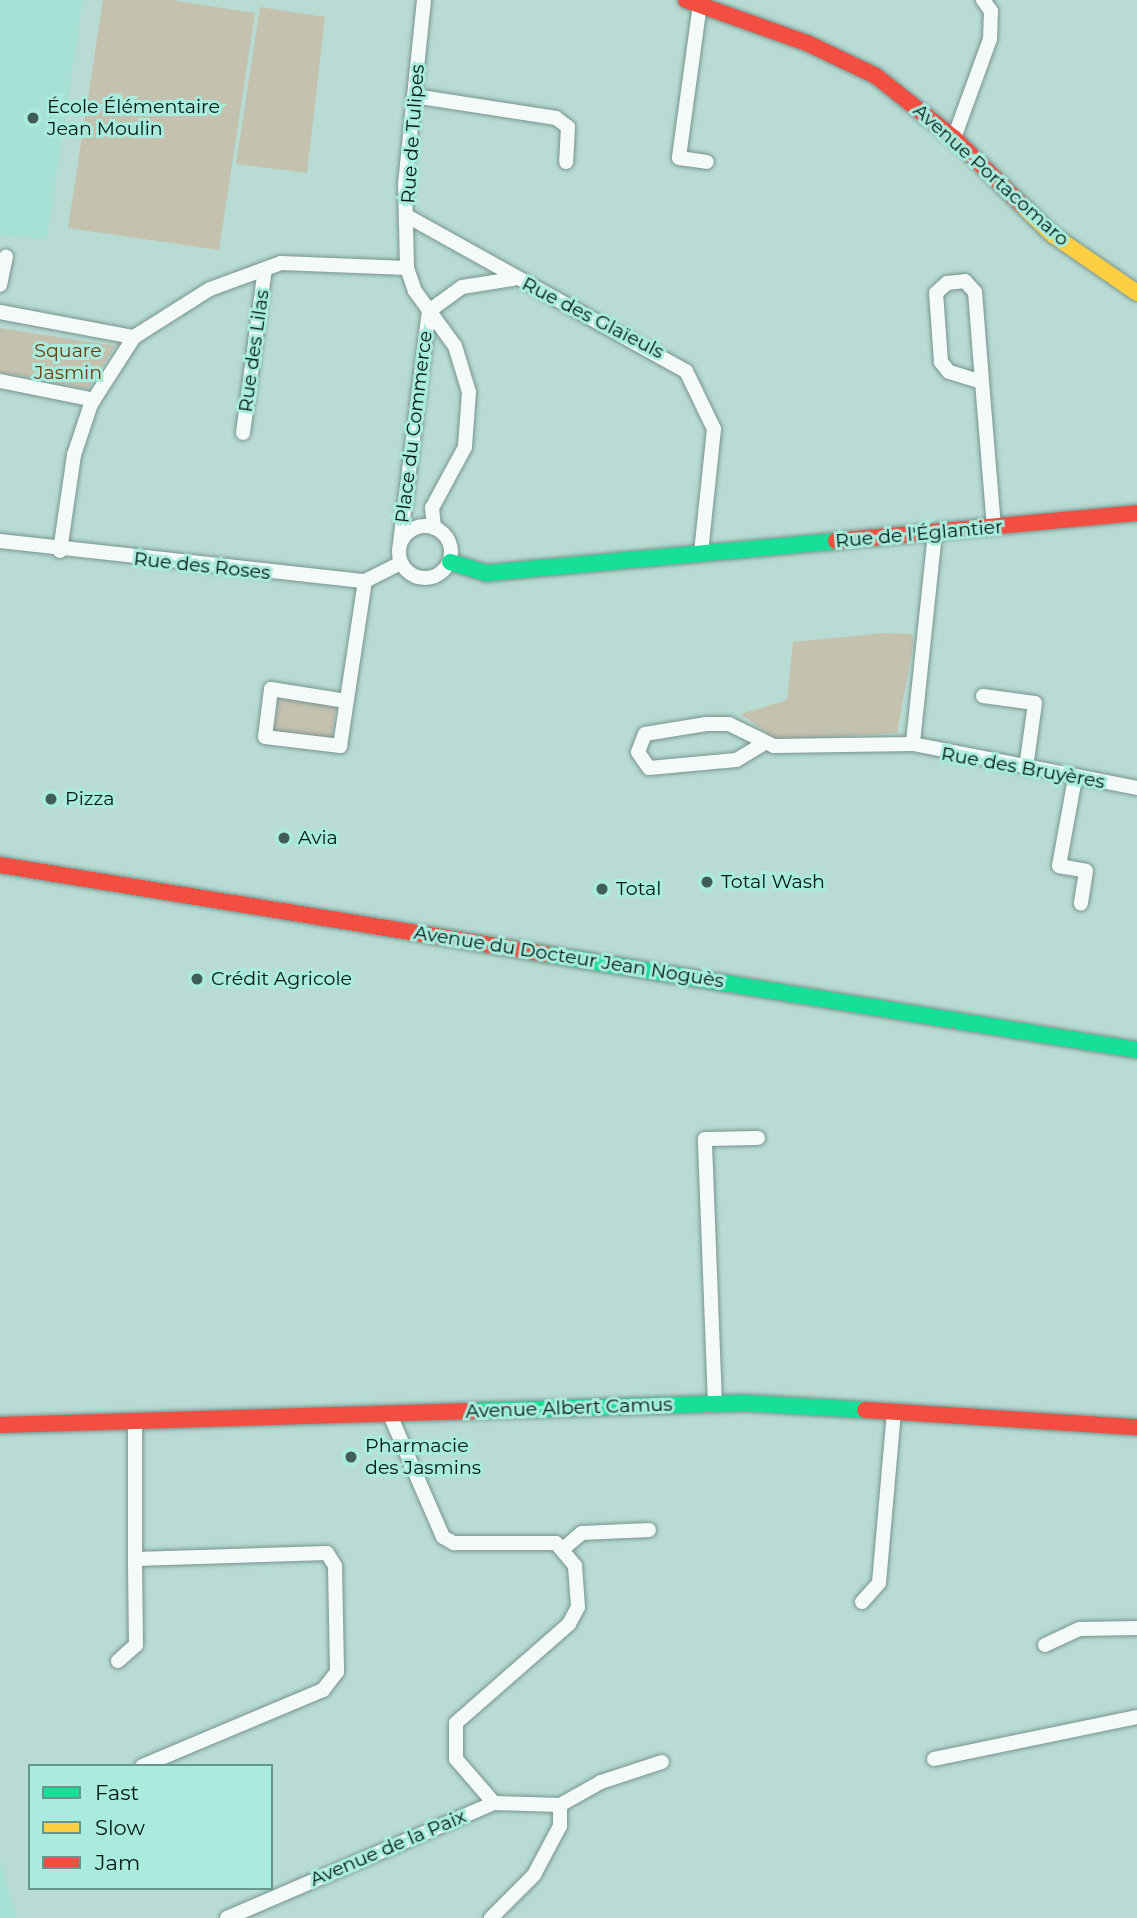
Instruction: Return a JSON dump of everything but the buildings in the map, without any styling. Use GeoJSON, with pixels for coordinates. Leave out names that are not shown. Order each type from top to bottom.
{"type":"FeatureCollection","features":[{"type":"Feature","properties":{"kind":"street","name":"Rue de Tulipes"},"geometry":{"type":"LineString","coordinates":[[407,268],[407,216],[414,96],[424,0]]}},
{"type":"Feature","properties":{"kind":"street"},"geometry":{"type":"LineString","coordinates":[[954,138],[990,39],[991,11],[983,0]]}},
{"type":"Feature","properties":{"kind":"street"},"geometry":{"type":"LineString","coordinates":[[693,2],[679,158],[708,162]]}},
{"type":"Feature","properties":{"kind":"street","name":"Avenue Portacomaro"},"geometry":{"type":"LineString","coordinates":[[693,2],[876,76],[954,138],[1053,234],[1137,293]]}},
{"type":"Feature","properties":{"kind":"street"},"geometry":{"type":"LineString","coordinates":[[414,96],[556,118],[568,127],[566,162]]}},
{"type":"Feature","properties":{"kind":"street","name":"Rue des Glaïeuls"},"geometry":{"type":"LineString","coordinates":[[407,216],[514,279],[672,358],[686,371],[714,429],[701,553]]}},
{"type":"Feature","properties":{"kind":"street"},"geometry":{"type":"LineString","coordinates":[[0,285],[6,257]]}},
{"type":"Feature","properties":{"kind":"street"},"geometry":{"type":"LineString","coordinates":[[60,551],[74,455],[94,400],[134,337],[210,289],[265,269],[311,260],[407,268]]}},
{"type":"Feature","properties":{"kind":"street","name":"Place du Commerce"},"geometry":{"type":"LineString","coordinates":[[407,268],[429,311],[455,346],[469,392],[465,447],[432,508],[434,528]]}},
{"type":"Feature","properties":{"kind":"street","name":"Rue des Lilas"},"geometry":{"type":"LineString","coordinates":[[243,433],[265,269]]}},
{"type":"Feature","properties":{"kind":"street","name":"Rue des Glaïeuls"},"geometry":{"type":"LineString","coordinates":[[429,311],[462,287],[514,279]]}},
{"type":"Feature","properties":{"kind":"street"},"geometry":{"type":"LineString","coordinates":[[982,382],[949,372],[941,362],[936,293],[947,283],[965,281],[975,292],[994,528]]}},
{"type":"Feature","properties":{"kind":"street","name":"Place du Commerce"},"geometry":{"type":"LineString","coordinates":[[400,543],[429,311]]}},
{"type":"Feature","properties":{"kind":"street"},"geometry":{"type":"LineString","coordinates":[[0,312],[134,337]]}},
{"type":"Feature","properties":{"kind":"street"},"geometry":{"type":"LineString","coordinates":[[0,381],[94,400]]}},
{"type":"Feature","properties":{"kind":"street","name":"Rue de l'Églantier"},"geometry":{"type":"LineString","coordinates":[[701,553],[1137,513]]}},
{"type":"Feature","properties":{"kind":"street"},"geometry":{"type":"LineString","coordinates":[[434,528],[450,545],[450,562],[438,575],[421,579],[401,564],[400,543],[410,531],[434,528]]}},
{"type":"Feature","properties":{"kind":"street"},"geometry":{"type":"LineString","coordinates":[[913,744],[935,533]]}},
{"type":"Feature","properties":{"kind":"street","name":"Rue des Roses"},"geometry":{"type":"LineString","coordinates":[[0,541],[60,551],[365,581]]}},
{"type":"Feature","properties":{"kind":"street"},"geometry":{"type":"LineString","coordinates":[[450,562],[487,573],[701,553]]}},
{"type":"Feature","properties":{"kind":"street"},"geometry":{"type":"LineString","coordinates":[[346,701],[271,688],[265,737],[337,748],[346,701],[365,581],[401,564]]}},
{"type":"Feature","properties":{"kind":"street"},"geometry":{"type":"LineString","coordinates":[[983,696],[1035,703],[1026,768]]}},
{"type":"Feature","properties":{"kind":"street"},"geometry":{"type":"LineString","coordinates":[[706,724],[729,724],[763,744],[736,760],[649,768],[638,751],[645,734],[706,724]]}},
{"type":"Feature","properties":{"kind":"street","name":"Rue des Bruyères"},"geometry":{"type":"LineString","coordinates":[[763,744],[913,744],[1075,778],[1137,788]]}},
{"type":"Feature","properties":{"kind":"street"},"geometry":{"type":"LineString","coordinates":[[1075,778],[1059,866],[1086,871],[1081,904]]}},
{"type":"Feature","properties":{"kind":"street","name":"Avenue du Docteur Jean Noguès"},"geometry":{"type":"LineString","coordinates":[[0,865],[1137,1050]]}},
{"type":"Feature","properties":{"kind":"street"},"geometry":{"type":"LineString","coordinates":[[715,1404],[705,1139],[758,1138]]}},
{"type":"Feature","properties":{"kind":"street","name":"Avenue Albert Camus"},"geometry":{"type":"LineString","coordinates":[[0,1426],[135,1424],[715,1404],[1137,1427]]}},
{"type":"Feature","properties":{"kind":"street"},"geometry":{"type":"LineString","coordinates":[[862,1602],[878,1583],[894,1412]]}},
{"type":"Feature","properties":{"kind":"street"},"geometry":{"type":"LineString","coordinates":[[390,1415],[443,1537],[454,1543],[547,1542],[564,1548],[579,1585],[569,1624],[456,1723],[456,1759],[494,1803]]}},
{"type":"Feature","properties":{"kind":"street"},"geometry":{"type":"LineString","coordinates":[[118,1661],[136,1644],[135,1424]]}},
{"type":"Feature","properties":{"kind":"street"},"geometry":{"type":"LineString","coordinates":[[564,1548],[582,1533],[649,1530]]}},
{"type":"Feature","properties":{"kind":"street"},"geometry":{"type":"LineString","coordinates":[[135,1559],[317,1550],[335,1566],[334,1682],[147,1764]]}},
{"type":"Feature","properties":{"kind":"street"},"geometry":{"type":"LineString","coordinates":[[1045,1644],[1080,1629],[1137,1628]]}},
{"type":"Feature","properties":{"kind":"street"},"geometry":{"type":"LineString","coordinates":[[934,1759],[1137,1717]]}},
{"type":"Feature","properties":{"kind":"street"},"geometry":{"type":"LineString","coordinates":[[491,1918],[534,1875],[559,1806],[601,1782],[662,1762]]}},
{"type":"Feature","properties":{"kind":"street","name":"Avenue de la Paix"},"geometry":{"type":"LineString","coordinates":[[227,1918],[494,1803],[559,1806]]}},
{"type":"Feature","properties":{"kind":"shaded area","name":"École Élémentaire Jean Moulin"},"geometry":{"type":"Polygon","coordinates":[[[0,0],[83,0],[47,239],[0,235],[0,0]]]}},
{"type":"Feature","properties":{"kind":"shaded area"},"geometry":{"type":"Polygon","coordinates":[[[0,1861],[17,1918],[0,1918],[0,1861]]]}},
{"type":"Feature","properties":{"kind":"green space"},"geometry":{"type":"Polygon","coordinates":[[[103,0],[171,0],[255,13],[219,250],[68,228],[103,0]]]}},
{"type":"Feature","properties":{"kind":"green space"},"geometry":{"type":"Polygon","coordinates":[[[260,7],[325,17],[307,173],[236,164],[260,7]]]}},
{"type":"Feature","properties":{"kind":"green space","name":"Square Jasmin"},"geometry":{"type":"Polygon","coordinates":[[[0,328],[115,346],[88,389],[0,372],[0,328]]]}},
{"type":"Feature","properties":{"kind":"green space"},"geometry":{"type":"Polygon","coordinates":[[[884,633],[911,634],[914,640],[897,733],[776,740],[741,714],[787,700],[793,642],[884,633]]]}},
{"type":"Feature","properties":{"kind":"green space"},"geometry":{"type":"Polygon","coordinates":[[[279,697],[336,707],[331,740],[273,731],[279,697]]]}},
{"type":"Feature","properties":{"kind":"traffic: fast"},"geometry":{"type":"LineString","coordinates":[[450,562],[487,573],[836,541]]}},
{"type":"Feature","properties":{"kind":"traffic: fast"},"geometry":{"type":"LineString","coordinates":[[545,954],[1137,1050]]}},
{"type":"Feature","properties":{"kind":"traffic: fast"},"geometry":{"type":"LineString","coordinates":[[473,1411],[744,1403],[865,1410]]}},
{"type":"Feature","properties":{"kind":"traffic: slow"},"geometry":{"type":"LineString","coordinates":[[1022,205],[1053,235],[1137,293]]}},
{"type":"Feature","properties":{"kind":"traffic: jam"},"geometry":{"type":"LineString","coordinates":[[686,0],[807,43],[876,76],[954,138],[1022,205]]}},
{"type":"Feature","properties":{"kind":"traffic: jam"},"geometry":{"type":"LineString","coordinates":[[836,541],[1137,513]]}},
{"type":"Feature","properties":{"kind":"traffic: jam"},"geometry":{"type":"LineString","coordinates":[[0,865],[545,954]]}},
{"type":"Feature","properties":{"kind":"traffic: jam"},"geometry":{"type":"LineString","coordinates":[[865,1410],[1137,1427]]}},
{"type":"Feature","properties":{"kind":"traffic: jam"},"geometry":{"type":"LineString","coordinates":[[0,1425],[473,1411]]}},
{"type":"Feature","properties":{"kind":"place","name":"École Élémentaire Jean Moulin"},"geometry":{"type":"Point","coordinates":[33,118]}},
{"type":"Feature","properties":{"kind":"place","name":"Pizza"},"geometry":{"type":"Point","coordinates":[51,799]}},
{"type":"Feature","properties":{"kind":"place","name":"Avia"},"geometry":{"type":"Point","coordinates":[284,838]}},
{"type":"Feature","properties":{"kind":"place","name":"Total Wash"},"geometry":{"type":"Point","coordinates":[707,882]}},
{"type":"Feature","properties":{"kind":"place","name":"Total"},"geometry":{"type":"Point","coordinates":[602,889]}},
{"type":"Feature","properties":{"kind":"place","name":"Crédit Agricole"},"geometry":{"type":"Point","coordinates":[197,979]}},
{"type":"Feature","properties":{"kind":"place","name":"Pharmacie des Jasmins"},"geometry":{"type":"Point","coordinates":[351,1457]}}]}
